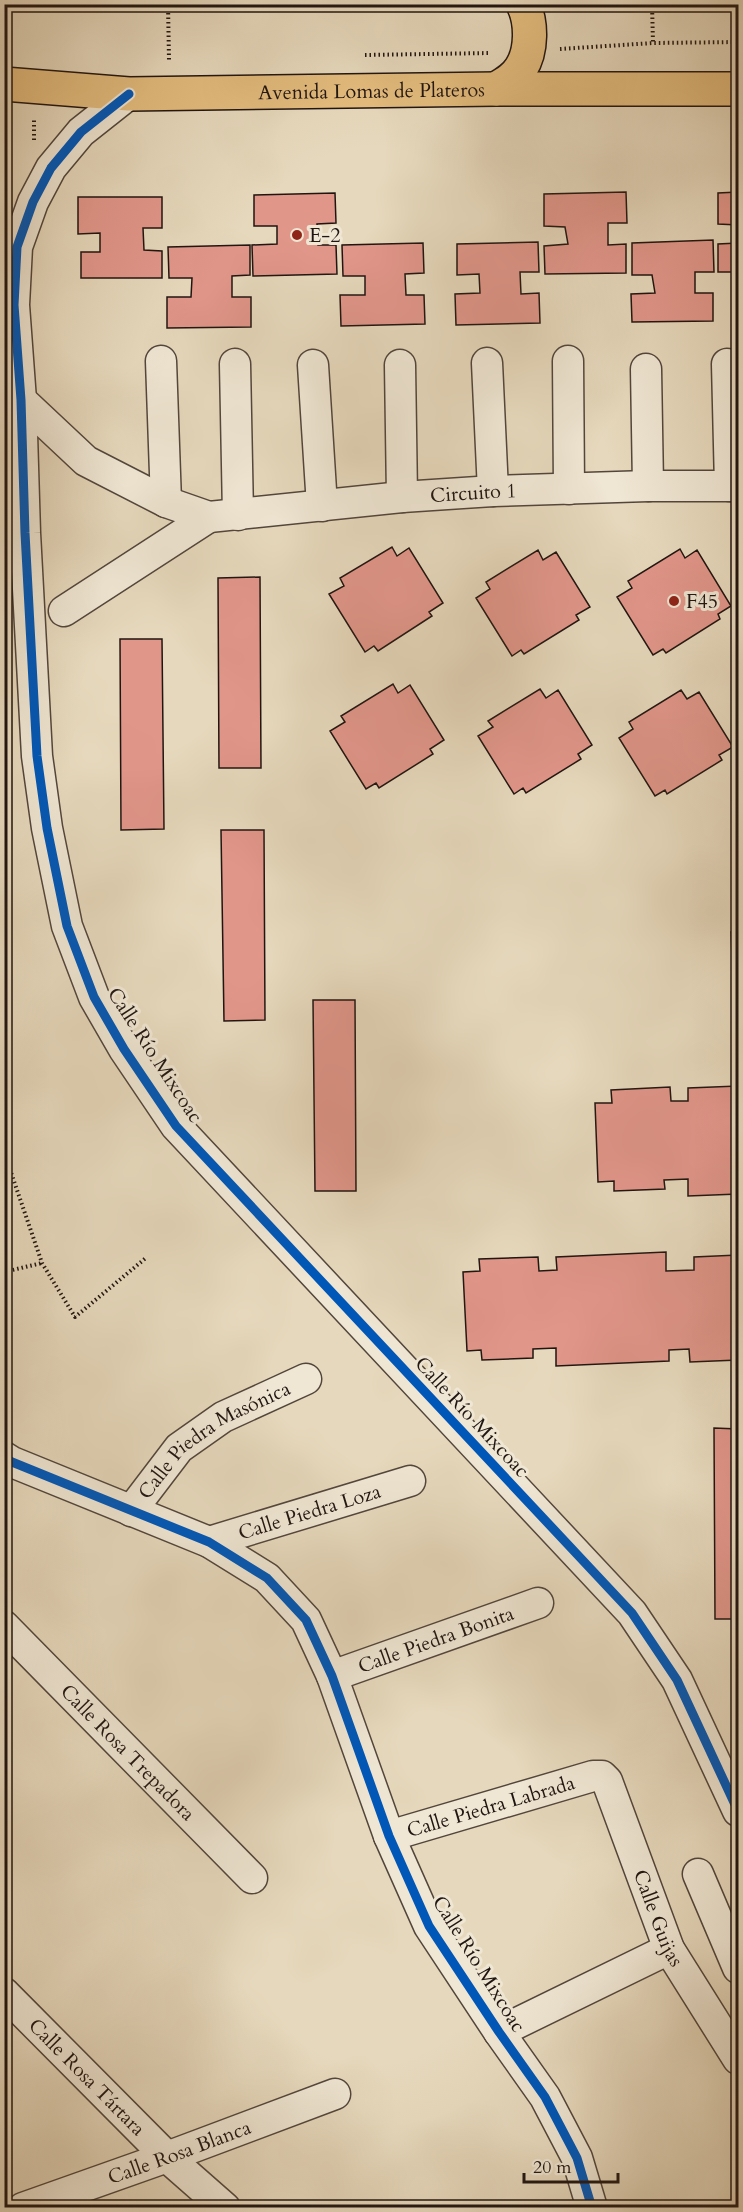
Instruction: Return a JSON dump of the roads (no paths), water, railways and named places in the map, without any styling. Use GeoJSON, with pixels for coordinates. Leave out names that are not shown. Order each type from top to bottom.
{"type":"FeatureCollection","features":[{"type":"Feature","properties":{"kind":"main road"},"geometry":{"type":"LineString","coordinates":[[496,89],[517,74],[523,66],[529,43],[529,27],[527,12],[523,4]]}},
{"type":"Feature","properties":{"kind":"main road","name":"Avenida Lomas de Plateros"},"geometry":{"type":"LineString","coordinates":[[4,84],[129,93],[738,89]]}},
{"type":"Feature","properties":{"kind":"street","name":"Calle Río Mixcoac"},"geometry":{"type":"LineString","coordinates":[[129,93],[81,132],[51,168],[33,202],[17,247],[10,282],[14,305],[11,361],[21,400],[25,533],[37,756],[47,828],[67,926],[94,997],[124,1049],[176,1126],[632,1613],[677,1680],[738,1810]]}},
{"type":"Feature","properties":{"kind":"street"},"geometry":{"type":"LineString","coordinates":[[161,361],[166,502]]}},
{"type":"Feature","properties":{"kind":"street"},"geometry":{"type":"LineString","coordinates":[[568,361],[569,489]]}},
{"type":"Feature","properties":{"kind":"street"},"geometry":{"type":"LineString","coordinates":[[487,363],[493,491]]}},
{"type":"Feature","properties":{"kind":"street"},"geometry":{"type":"LineString","coordinates":[[223,516],[235,364]]}},
{"type":"Feature","properties":{"kind":"street"},"geometry":{"type":"LineString","coordinates":[[727,364],[734,486]]}},
{"type":"Feature","properties":{"kind":"street"},"geometry":{"type":"LineString","coordinates":[[313,365],[321,506]]}},
{"type":"Feature","properties":{"kind":"street"},"geometry":{"type":"LineString","coordinates":[[400,365],[402,497]]}},
{"type":"Feature","properties":{"kind":"street"},"geometry":{"type":"LineString","coordinates":[[646,369],[648,486]]}},
{"type":"Feature","properties":{"kind":"street","name":"Circuito 1"},"geometry":{"type":"LineString","coordinates":[[21,400],[86,461],[166,502],[223,516],[402,497],[493,491],[734,486]]}},
{"type":"Feature","properties":{"kind":"street","name":"Circuito 1"},"geometry":{"type":"LineString","coordinates":[[64,611],[223,516]]}},
{"type":"Feature","properties":{"kind":"street","name":"Calle Piedra Masónica"},"geometry":{"type":"LineString","coordinates":[[131,1511],[179,1448],[223,1417],[306,1379]]}},
{"type":"Feature","properties":{"kind":"street","name":"Calle Río Mixcoac"},"geometry":{"type":"LineString","coordinates":[[4,1457],[209,1542],[267,1578],[306,1620],[332,1676],[389,1836],[429,1926],[545,2097],[577,2158],[592,2208]]}},
{"type":"Feature","properties":{"kind":"street","name":"Calle Piedra Loza"},"geometry":{"type":"LineString","coordinates":[[209,1542],[410,1481]]}},
{"type":"Feature","properties":{"kind":"street","name":"Calle Piedra Bonita"},"geometry":{"type":"LineString","coordinates":[[332,1676],[538,1604]]}},
{"type":"Feature","properties":{"kind":"street","name":"Calle Rosa Trepadora"},"geometry":{"type":"LineString","coordinates":[[4,1626],[252,1878]]}},
{"type":"Feature","properties":{"kind":"street","name":"Calle Piedra Labrada"},"geometry":{"type":"LineString","coordinates":[[389,1836],[593,1776]]}},
{"type":"Feature","properties":{"kind":"street","name":"Calle Guijas"},"geometry":{"type":"LineString","coordinates":[[593,1776],[602,1776],[607,1781],[669,1949],[738,2060]]}},
{"type":"Feature","properties":{"kind":"street"},"geometry":{"type":"LineString","coordinates":[[698,1874],[738,1968]]}},
{"type":"Feature","properties":{"kind":"street"},"geometry":{"type":"LineString","coordinates":[[499,2032],[669,1949]]}},
{"type":"Feature","properties":{"kind":"street","name":"Calle Rosa Tártara"},"geometry":{"type":"LineString","coordinates":[[4,1993],[167,2157],[225,2208]]}},
{"type":"Feature","properties":{"kind":"street","name":"Calle Rosa Blanca"},"geometry":{"type":"LineString","coordinates":[[23,2208],[335,2094]]}},
{"type":"Feature","properties":{"kind":"place","name":"E-2"},"geometry":{"type":"Point","coordinates":[297,235]}},
{"type":"Feature","properties":{"kind":"place","name":"F45"},"geometry":{"type":"Point","coordinates":[674,601]}}]}
